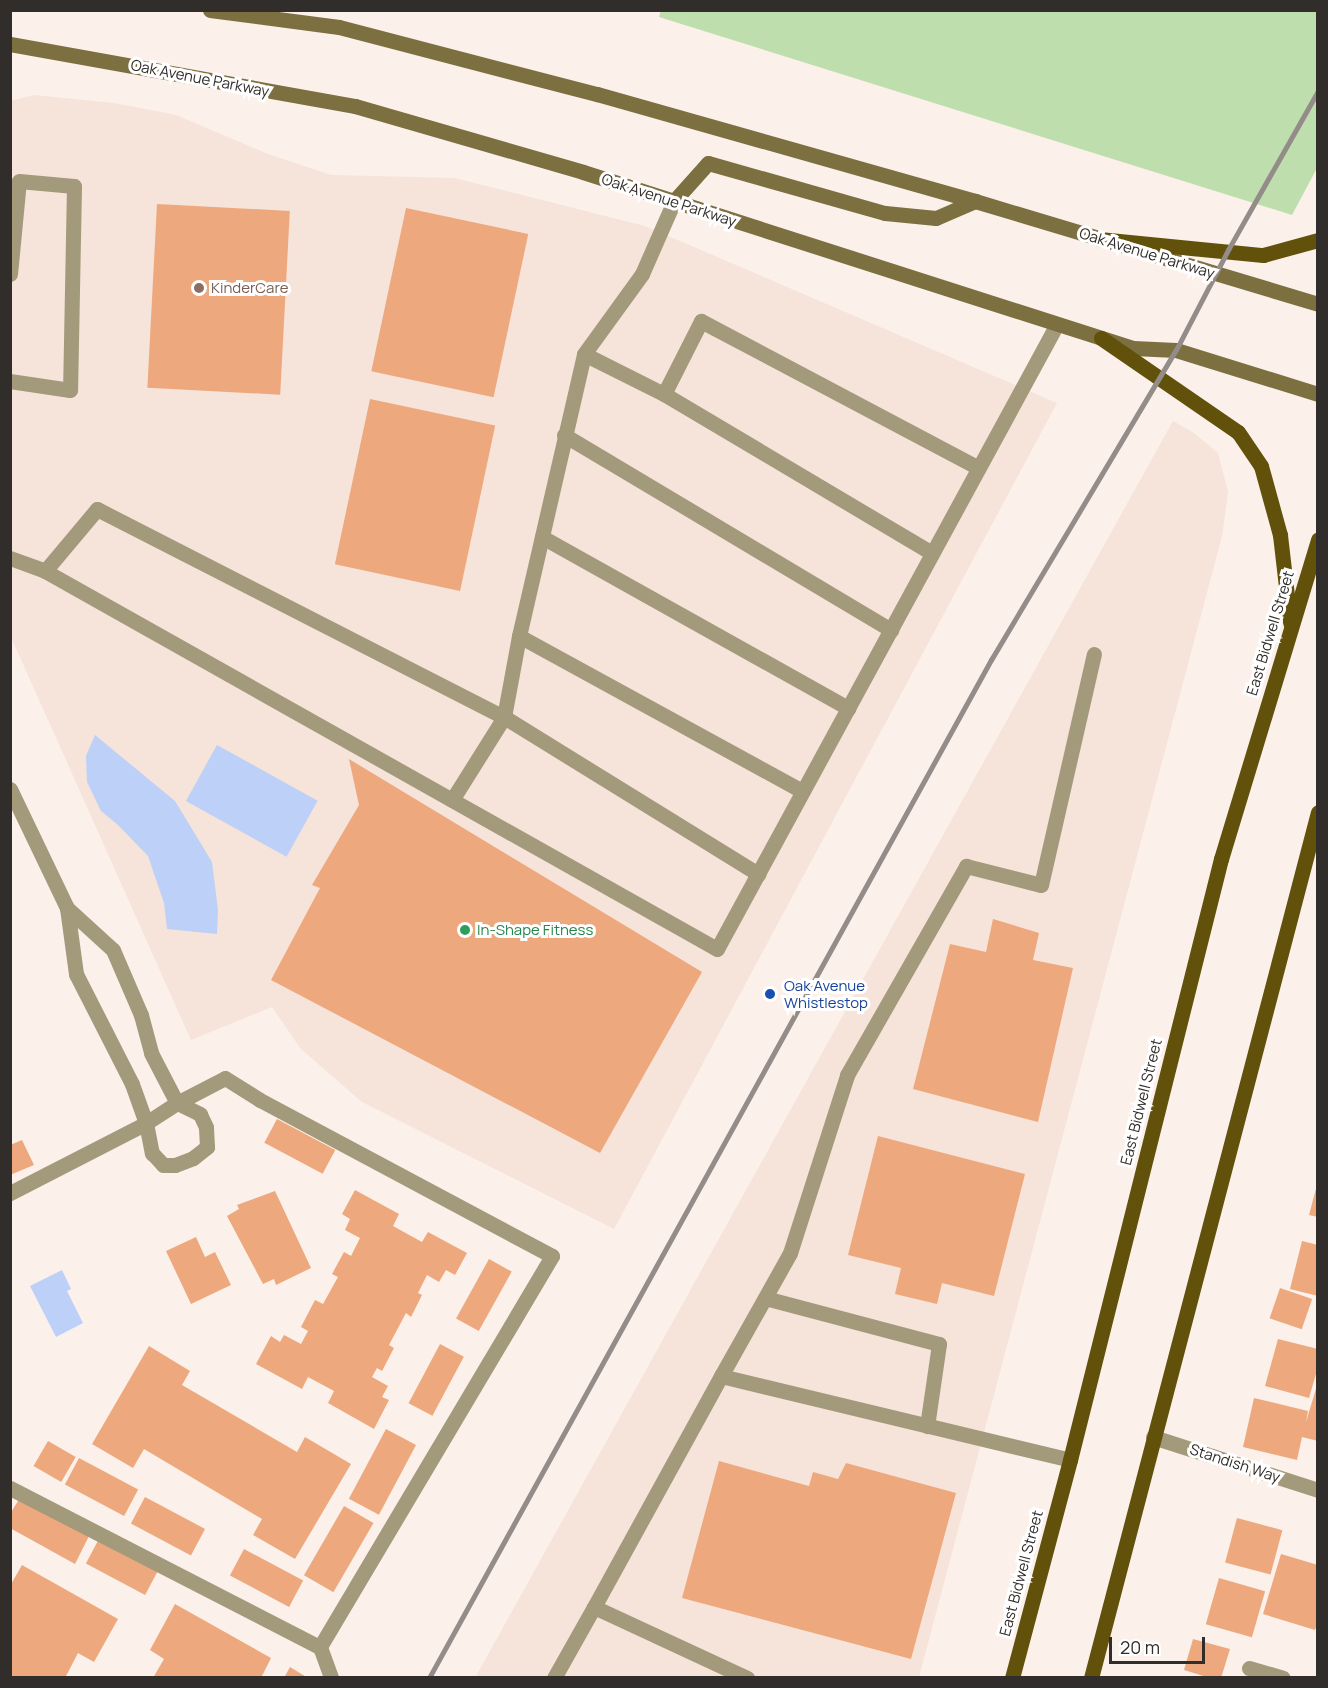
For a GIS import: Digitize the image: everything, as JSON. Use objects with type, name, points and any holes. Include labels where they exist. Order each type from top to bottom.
[{"type":"main road","name":"Oak Avenue Parkway","points":[[210,10],[339,27],[597,94],[975,201],[1317,304]]},
{"type":"main road","name":"Oak Avenue Parkway","points":[[10,44],[356,106],[674,201],[1133,348],[1176,351],[1317,394]]},
{"type":"main road","points":[[674,201],[708,164],[885,213],[936,218],[975,201]]},
{"type":"main road","points":[[1099,239],[1263,255],[1317,240]]},
{"type":"main road","points":[[1101,338],[1238,432],[1261,466],[1280,535],[1291,628]]},
{"type":"main road","name":"East Bidwell Street","points":[[1012,1677],[1070,1460],[1221,859],[1317,539]]},
{"type":"main road","points":[[1091,1677],[1317,812]]},
{"type":"street","points":[[10,274],[19,181],[74,186],[70,390],[10,381]]},
{"type":"street","points":[[452,800],[504,717],[519,636],[564,435],[585,354],[642,274],[674,201]]},
{"type":"street","points":[[664,394],[701,321],[979,468]]},
{"type":"street","points":[[10,558],[45,571],[717,949],[1057,324]]},
{"type":"street","points":[[585,354],[664,394],[932,553]]},
{"type":"street","points":[[564,435],[891,630]]},
{"type":"street","points":[[45,571],[97,509],[504,717],[758,874]]},
{"type":"street","points":[[542,537],[848,708]]},
{"type":"street","points":[[519,636],[802,791]]},
{"type":"street","points":[[554,1677],[790,1253],[847,1075],[966,866],[1041,885],[1094,654]]},
{"type":"street","points":[[10,789],[67,908],[76,974],[132,1084],[146,1122],[152,1153],[163,1165],[175,1165],[193,1158],[207,1147],[206,1127],[200,1114],[177,1103],[151,1053],[141,1015],[113,950],[67,908]]},
{"type":"street","points":[[10,1193],[225,1078],[260,1100],[552,1256],[320,1647]]},
{"type":"street","points":[[765,1298],[939,1344],[927,1426]]},
{"type":"street","points":[[721,1377],[1070,1460]]},
{"type":"street","name":"Standish Way","points":[[1153,1437],[1317,1490]]},
{"type":"street","points":[[10,1488],[320,1647],[331,1677]]},
{"type":"street","points":[[594,1607],[747,1677]]},
{"type":"street","points":[[1249,1668],[1283,1677]]},
{"type":"shaded area","points":[[34,95],[114,103],[176,115],[268,154],[331,175],[454,178],[645,226],[1057,403],[614,1229],[362,1102],[301,1049],[272,1007],[191,1040],[11,637],[10,101]]},
{"type":"shaded area","points":[[1173,421],[1194,433],[1218,453],[1228,492],[1222,536],[919,1677],[475,1678]]},
{"type":"green space","points":[[661,10],[1317,11],[1317,168],[1292,215],[659,17]]},
{"type":"water","points":[[95,735],[175,801],[212,862],[218,910],[217,934],[167,929],[164,903],[148,856],[101,811],[87,782],[86,756]]},
{"type":"water","points":[[217,745],[318,801],[287,857],[186,801]]},
{"type":"water","points":[[62,1270],[71,1289],[67,1291],[83,1323],[56,1337],[30,1286]]},
{"type":"building","points":[[157,204],[290,211],[280,395],[147,388]]},
{"type":"building","points":[[406,208],[528,234],[494,397],[371,371]]},
{"type":"building","points":[[370,399],[495,426],[460,591],[335,564]]},
{"type":"building","name":"In-Shape Fitness","points":[[349,759],[702,972],[600,1153],[271,980],[320,888],[312,885],[359,805]]},
{"type":"building","points":[[993,919],[1039,933],[1033,960],[1073,968],[1038,1122],[913,1089],[950,944],[986,952]]},
{"type":"building","points":[[277,1119],[335,1150],[323,1174],[264,1143]]},
{"type":"building","points":[[878,1136],[1025,1174],[994,1296],[942,1283],[937,1304],[895,1294],[901,1268],[848,1255]]},
{"type":"building","points":[[22,1140],[34,1165],[10,1175],[10,1145]]},
{"type":"building","points":[[1318,1185],[1318,1217],[1309,1215]]},
{"type":"building","points":[[355,1190],[399,1214],[393,1226],[422,1242],[428,1232],[467,1253],[455,1275],[446,1270],[439,1282],[427,1275],[418,1293],[422,1295],[411,1317],[406,1313],[389,1345],[394,1348],[382,1371],[377,1368],[372,1377],[388,1386],[382,1397],[389,1400],[374,1429],[328,1403],[334,1391],[308,1377],[302,1389],[256,1364],[271,1336],[280,1342],[284,1335],[301,1344],[308,1331],[301,1327],[315,1300],[323,1304],[338,1277],[332,1274],[344,1252],[351,1256],[360,1238],[345,1230],[350,1219],[342,1214]]},
{"type":"building","points":[[275,1191],[311,1268],[276,1285],[274,1279],[263,1284],[227,1216],[239,1209],[237,1205]]},
{"type":"building","points":[[196,1237],[205,1257],[215,1252],[231,1285],[191,1304],[166,1251]]},
{"type":"building","points":[[1302,1241],[1318,1245],[1318,1296],[1290,1289]]},
{"type":"building","points":[[489,1259],[512,1272],[479,1331],[456,1318]]},
{"type":"building","points":[[1280,1288],[1312,1299],[1302,1329],[1270,1318]]},
{"type":"building","points":[[1278,1339],[1318,1349],[1318,1367],[1309,1398],[1265,1386]]},
{"type":"building","points":[[440,1344],[464,1357],[432,1416],[409,1403]]},
{"type":"building","points":[[149,1346],[190,1371],[182,1385],[297,1452],[305,1437],[351,1464],[295,1559],[253,1535],[262,1519],[144,1449],[133,1468],[92,1444]]},
{"type":"building","points":[[1318,1382],[1318,1441],[1302,1437],[1297,1460],[1243,1447],[1254,1398],[1308,1411],[1306,1422]]},
{"type":"building","points":[[386,1429],[416,1445],[379,1515],[349,1499]]},
{"type":"building","points":[[48,1441],[76,1457],[61,1482],[34,1466]]},
{"type":"building","points":[[79,1458],[138,1489],[124,1516],[65,1484]]},
{"type":"building","points":[[719,1461],[809,1486],[813,1472],[838,1479],[846,1463],[956,1493],[911,1659],[682,1598]]},
{"type":"building","points":[[21,1496],[90,1534],[75,1564],[10,1528],[10,1514]]},
{"type":"building","points":[[145,1497],[205,1529],[191,1555],[131,1523]]},
{"type":"building","points":[[344,1506],[373,1523],[333,1592],[304,1575]]},
{"type":"building","points":[[1237,1518],[1282,1530],[1270,1575],[1225,1562]]},
{"type":"building","points":[[100,1537],[159,1568],[145,1595],[86,1563]]},
{"type":"building","points":[[244,1549],[303,1580],[289,1607],[230,1575]]},
{"type":"building","points":[[1281,1554],[1318,1565],[1318,1621],[1315,1630],[1263,1614]]},
{"type":"building","points":[[22,1565],[118,1619],[94,1662],[78,1653],[65,1678],[10,1678],[10,1586]]},
{"type":"building","points":[[1219,1578],[1265,1591],[1252,1637],[1206,1624]]},
{"type":"building","points":[[175,1604],[271,1658],[261,1678],[153,1678],[164,1659],[150,1650]]},
{"type":"building","points":[[1193,1639],[1230,1649],[1221,1678],[1210,1678],[1184,1670]]},
{"type":"building","points":[[290,1667],[308,1678],[284,1678]]},
{"type":"railway","points":[[429,1678],[991,660],[1176,350],[1228,250],[1318,91]]},
{"type":"place","name":"KinderCare","points":[[199,288]]},
{"type":"place","name":"In-Shape Fitness","points":[[465,930]]},
{"type":"place","name":"Oak Avenue Whistlestop","points":[[770,994]]}]
